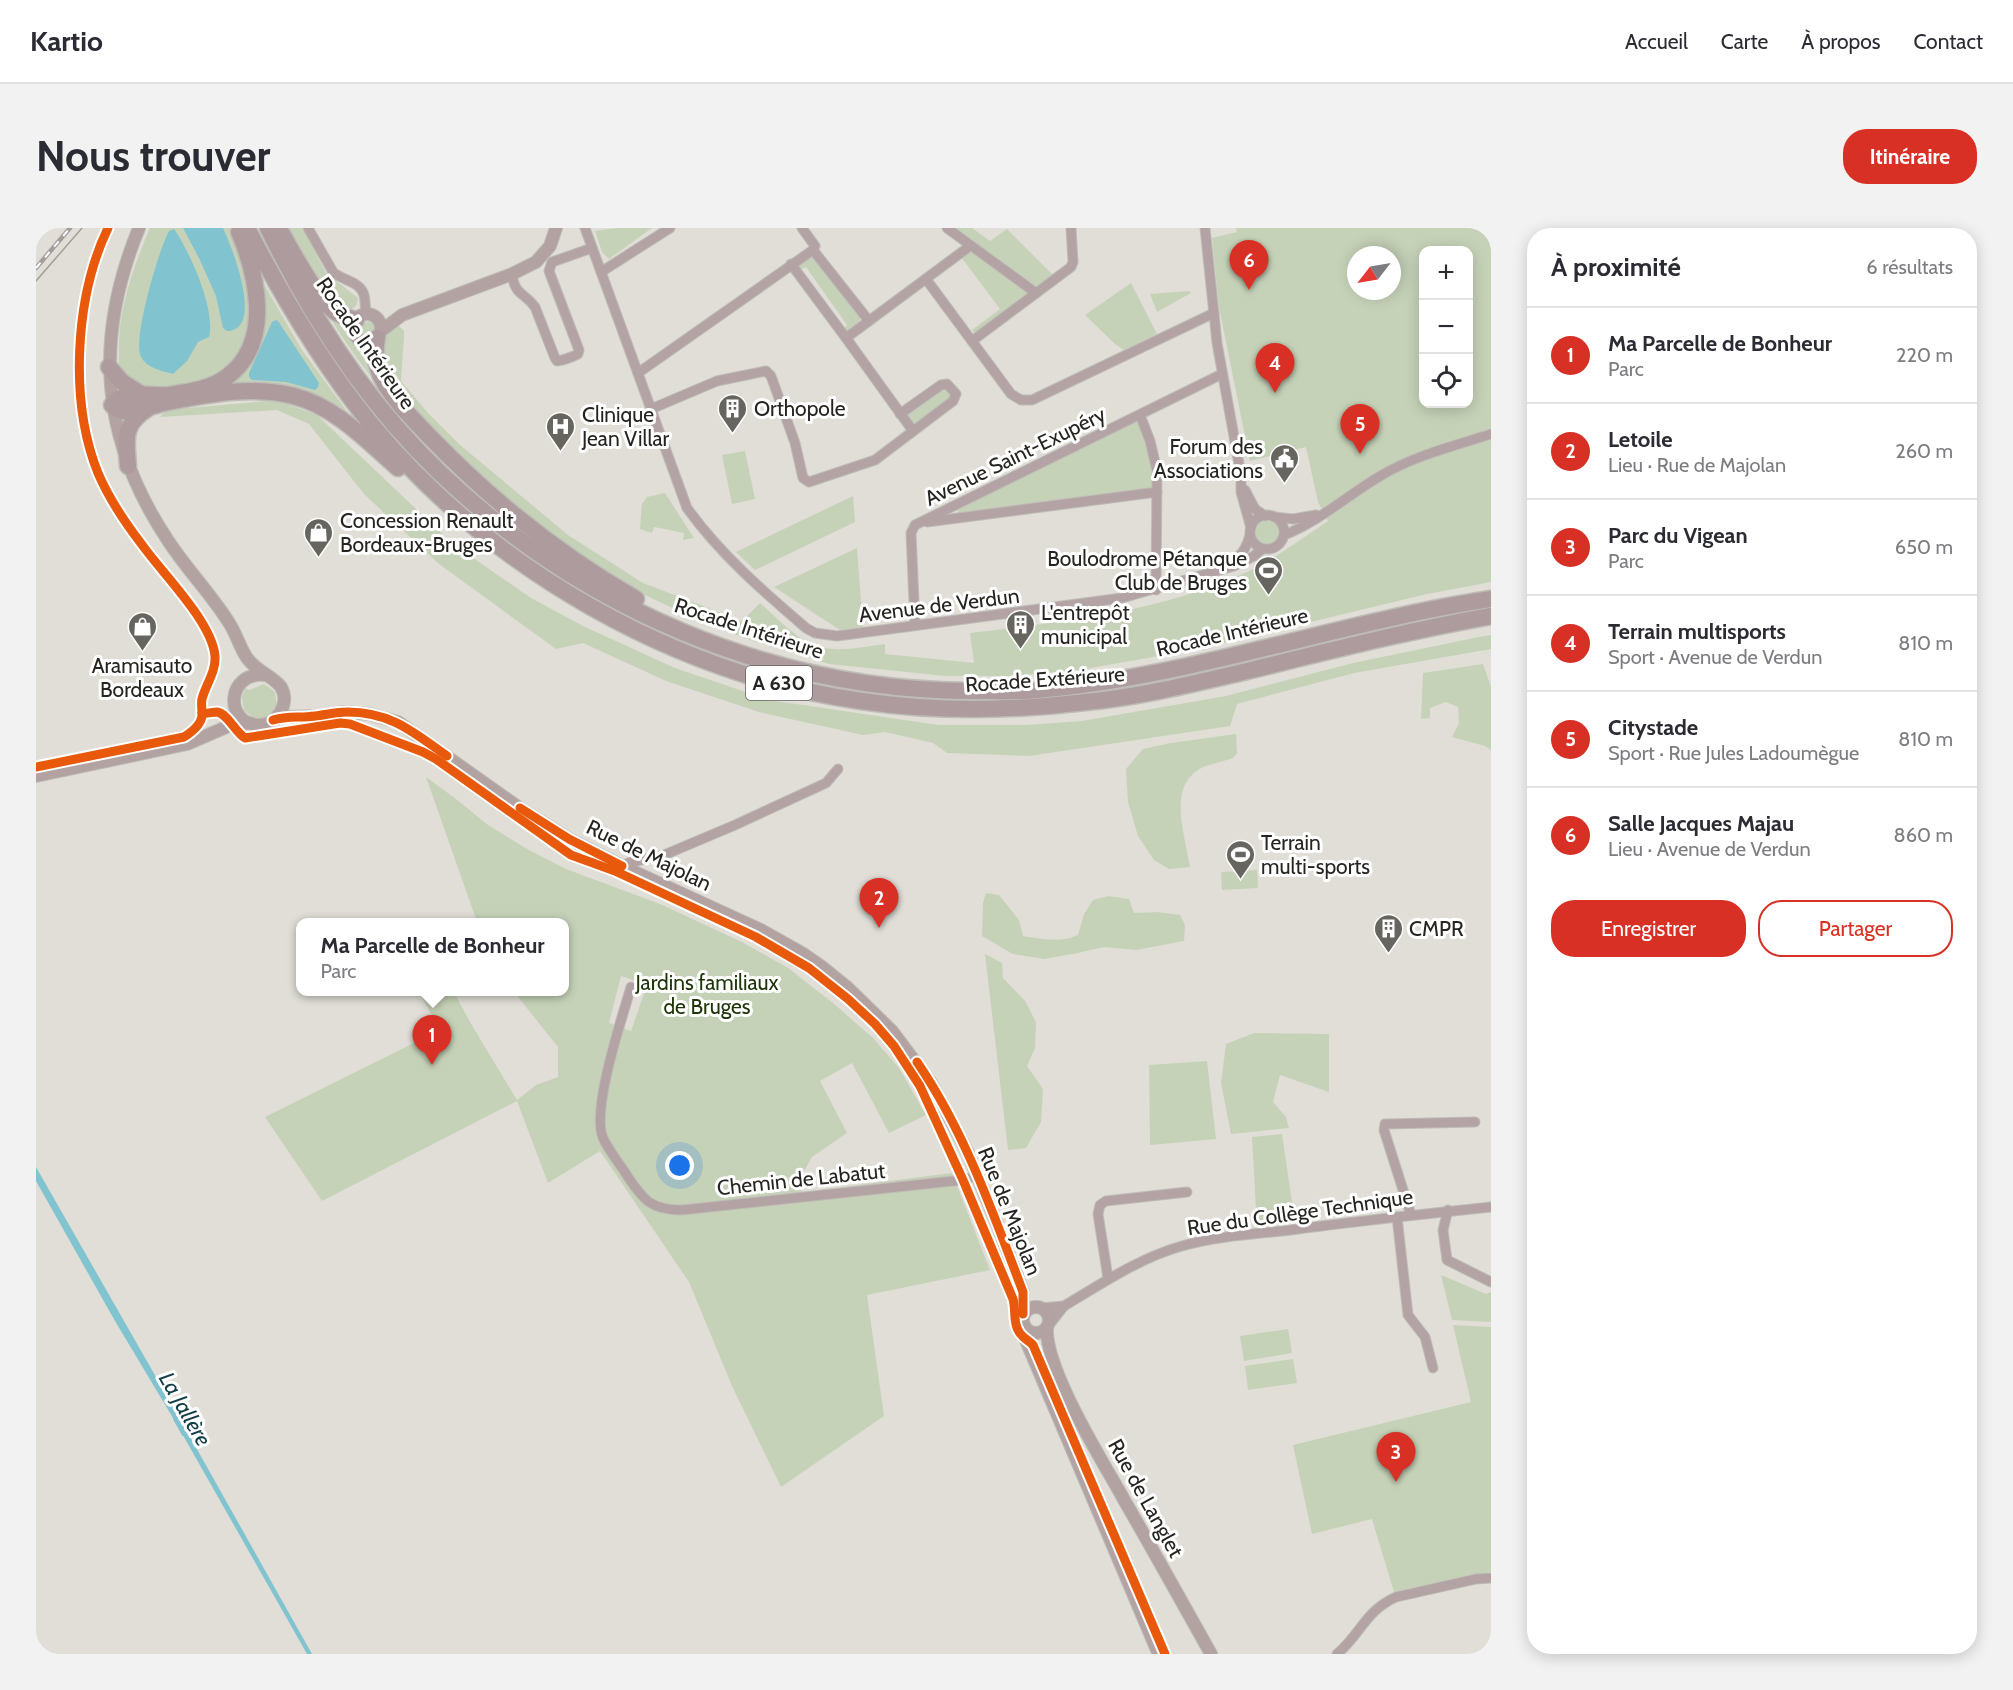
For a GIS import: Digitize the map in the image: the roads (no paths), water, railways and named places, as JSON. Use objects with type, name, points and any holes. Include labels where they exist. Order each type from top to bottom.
[{"type":"highway","points":[[128,466],[127,428],[146,400],[214,385],[227,377],[248,354],[256,324],[257,304],[254,274],[237,228]]},
{"type":"highway","name":"Rocade Extérieure","points":[[248,228],[303,330],[356,405],[393,449],[423,479],[491,540],[590,607],[690,655],[738,671],[827,695],[861,701],[928,708],[1004,709],[1090,702],[1130,696],[1419,630],[1491,616]]},
{"type":"highway","name":"Rocade Intérieure","points":[[268,228],[313,313],[355,375],[394,424],[463,494],[524,543],[578,580],[661,624],[739,653],[803,672],[883,687],[954,692],[1032,691],[1137,676],[1254,651],[1422,610],[1491,599]]},
{"type":"highway","points":[[279,228],[327,304],[343,316],[366,317]]},
{"type":"highway","points":[[379,335],[375,347],[376,361],[384,383],[441,448],[490,494],[599,578],[661,614],[739,653]]},
{"type":"highway","points":[[109,367],[122,382],[146,400]]},
{"type":"highway","points":[[112,405],[123,396],[146,400],[251,390],[274,392],[313,402],[339,417],[419,488],[491,540]]},
{"type":"street","points":[[140,228],[128,259],[116,305],[109,367],[112,405],[128,466],[169,543],[232,627],[246,657],[264,675],[276,681],[293,707],[308,717]]},
{"type":"street","points":[[308,228],[333,272],[362,290],[365,296],[366,317]]},
{"type":"street","points":[[402,315],[369,342],[356,337],[353,328],[366,317],[402,315],[512,274],[536,262],[550,246],[556,228]]},
{"type":"street","points":[[585,228],[651,409],[717,381],[766,371],[771,376],[795,443],[803,478],[805,481],[813,482],[875,460],[953,401],[956,394],[947,384],[940,385],[900,414]]},
{"type":"street","points":[[602,272],[670,228]]},
{"type":"street","points":[[802,228],[815,246],[813,249],[869,321]]},
{"type":"street","points":[[947,228],[1036,293]]},
{"type":"street","points":[[972,341],[1071,267],[1073,262],[1071,228]]},
{"type":"street","points":[[1205,228],[1222,374],[1241,480],[1241,492],[1254,543],[1262,549],[1278,545],[1284,535],[1302,528],[1401,464],[1491,434]]},
{"type":"street","points":[[846,338],[970,246]]},
{"type":"street","points":[[512,274],[513,284],[522,296],[532,302],[555,358],[561,361],[578,354],[579,351],[549,270],[550,266],[552,262],[592,248]]},
{"type":"street","points":[[638,373],[813,249]]},
{"type":"street","points":[[791,264],[914,431]]},
{"type":"street","points":[[926,279],[1011,394],[1021,400],[1032,400],[1214,313]]},
{"type":"street","points":[[366,317],[380,323],[379,335]]},
{"type":"street","name":"Avenue Saint-Exupéry","points":[[915,625],[910,533],[915,525],[1222,374]]},
{"type":"street","name":"Avenue de Verdun","points":[[651,409],[683,500],[693,516],[744,573],[806,628],[815,633],[837,636],[1097,603],[1156,590],[1244,562],[1262,549]]},
{"type":"street","points":[[1140,415],[1150,441],[1157,471],[1156,590]]},
{"type":"street","points":[[1241,480],[1255,509],[1282,525],[1284,535]]},
{"type":"street","points":[[919,523],[1157,492]]},
{"type":"street","points":[[1250,531],[1256,519],[1270,516],[1307,518],[1324,512]]},
{"type":"street","name":"Avenue de Verdun","points":[[1221,569],[1240,556],[1247,548],[1250,531]]},
{"type":"street","points":[[210,734],[230,714],[244,672],[246,657]]},
{"type":"street","points":[[264,675],[250,676],[237,690],[237,712],[243,719],[258,725],[273,720],[283,708],[283,692]]},
{"type":"street","name":"Rue de Majolan","points":[[273,720],[283,717],[308,717],[345,712],[369,714],[398,722],[518,807],[570,839],[783,942],[822,967],[848,988],[892,1031],[931,1083],[952,1120],[977,1176],[1023,1292],[1023,1317]]},
{"type":"street","points":[[36,776],[187,744],[231,725],[250,723]]},
{"type":"street","points":[[626,868],[628,863],[650,859],[680,849],[773,808],[826,783],[838,769]]},
{"type":"street","name":"Chemin de Labatut","points":[[632,987],[606,1076],[599,1118],[603,1137],[634,1187],[650,1204],[667,1210],[682,1210],[963,1180],[977,1176]]},
{"type":"street","points":[[1411,1215],[1385,1124],[1475,1122]]},
{"type":"street","points":[[1108,1278],[1098,1214],[1100,1205],[1106,1201],[1187,1192]]},
{"type":"street","name":"Rue du Collège Technique","points":[[1048,1326],[1064,1306],[1108,1278],[1180,1246],[1448,1210],[1491,1207]]},
{"type":"street","points":[[1448,1210],[1443,1230],[1447,1260],[1491,1282]]},
{"type":"street","points":[[1397,1217],[1408,1314],[1425,1337],[1433,1368]]},
{"type":"street","name":"Rue de Majolan","points":[[1023,1292],[1040,1307]]},
{"type":"street","name":"Rue du Collège Technique","points":[[1040,1307],[1064,1306]]},
{"type":"street","points":[[1040,1307],[1047,1313],[1048,1326],[1041,1333],[1029,1332],[1024,1326],[1023,1317],[1030,1308],[1040,1307]]},
{"type":"street","name":"Rue de Langlet","points":[[1048,1326],[1047,1339],[1052,1360]]},
{"type":"street","points":[[1029,1332],[1025,1342],[1157,1654]]},
{"type":"street","name":"Rue de Langlet","points":[[1029,1332],[1040,1342],[1052,1360],[1080,1420],[1210,1654]]},
{"type":"street","points":[[1337,1654],[1351,1642],[1368,1616],[1387,1601],[1476,1579],[1491,1578]]},
{"type":"water","points":[[183,228],[223,228],[243,286],[244,317],[238,327],[227,331],[223,328],[216,296]]},
{"type":"water","points":[[174,229],[200,282],[209,312],[210,326],[209,337],[198,342],[187,361],[173,374],[147,364],[141,357],[139,347],[143,314],[153,274],[169,231]]},
{"type":"water","points":[[276,320],[319,383],[315,390],[286,382],[252,380],[249,377],[272,322]]},
{"type":"water","points":[[36,1167],[312,1654],[307,1654],[176,1423],[115,1321],[36,1181]]},
{"type":"waterway","name":"La Jallère","points":[[174,1419],[183,1435]]},
{"type":"tram line","points":[[36,281],[82,228]]},
{"type":"railway","points":[[36,268],[70,228]]},
{"type":"place","name":"Salle Jacques Majau","points":[[1249,290]]},
{"type":"place","name":"Terrain multisports","points":[[1275,393]]},
{"type":"place","name":"Orthopole","points":[[733,434]]},
{"type":"place","name":"Clinique Jean Villar","points":[[561,452]]},
{"type":"place","name":"Citystade","points":[[1360,454]]},
{"type":"place","name":"Forum des Associations","points":[[1284,484]]},
{"type":"place","name":"Concession Renault Bordeaux-Bruges","points":[[319,558]]},
{"type":"place","name":"Boulodrome Pétanque Club de Bruges","points":[[1268,596]]},
{"type":"place","name":"L'entrepôt municipal","points":[[1020,650]]},
{"type":"place","name":"Aramisauto Bordeaux","points":[[142,652]]},
{"type":"place","name":"Terrain multi-sports","points":[[1240,880]]},
{"type":"place","name":"Letoile","points":[[879,928]]},
{"type":"place","name":"CMPR","points":[[1388,954]]},
{"type":"place","name":"Ma Parcelle de Bonheur","points":[[432,1065]]},
{"type":"place","name":"Parc du Vigean","points":[[1396,1482]]},
{"type":"park label","name":"Jardins familiaux de Bruges","points":[[707,994]]}]
